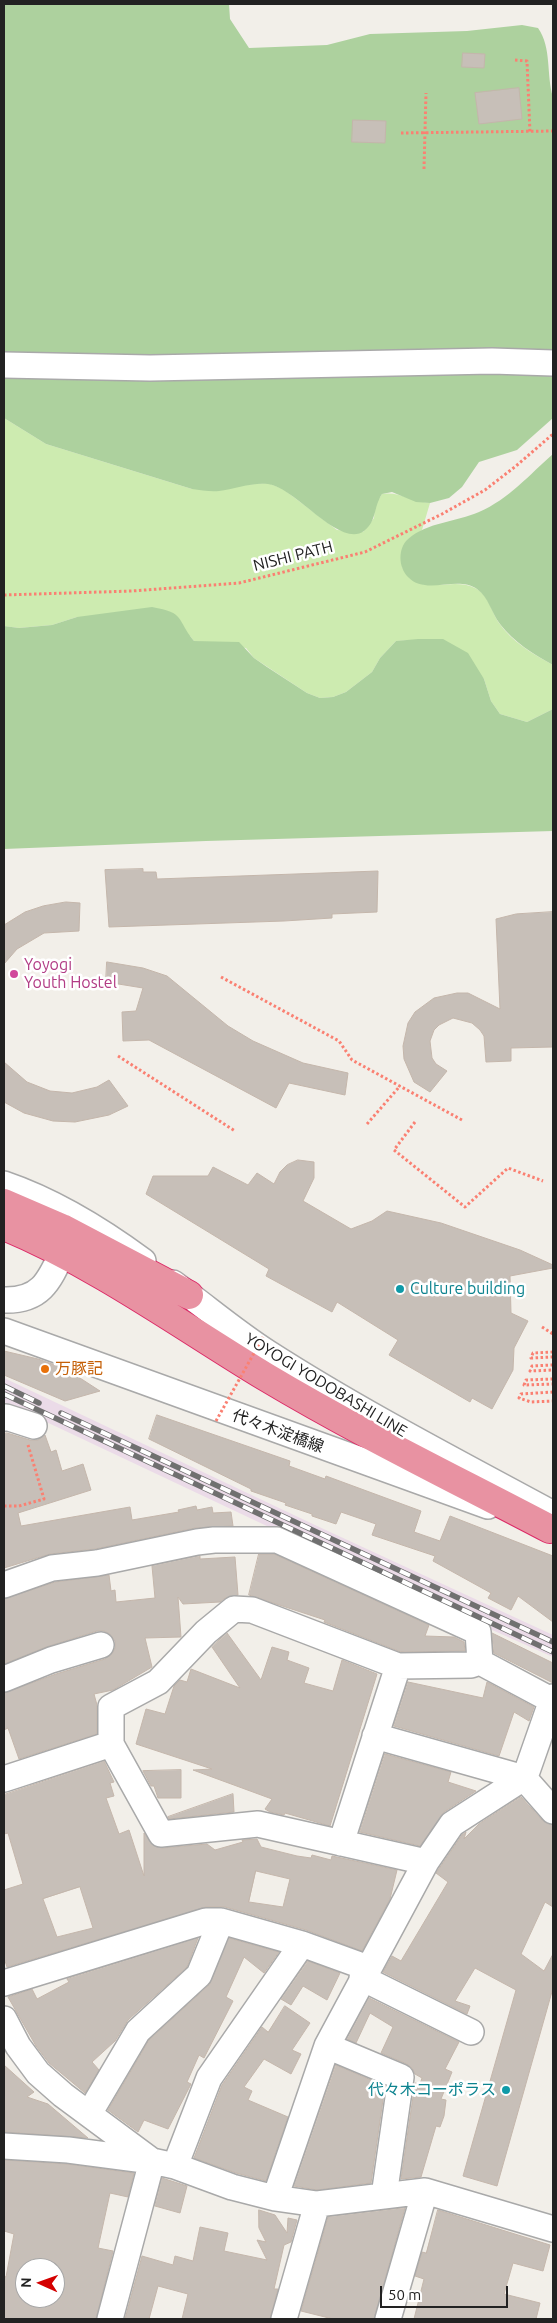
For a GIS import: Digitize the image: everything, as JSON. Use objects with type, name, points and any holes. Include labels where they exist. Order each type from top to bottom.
[{"type":"highway","points":[[4,1203],[62,1228],[189,1295]]},
{"type":"highway","points":[[4,1226],[62,1253],[159,1309],[266,1377],[353,1428],[552,1525]]},
{"type":"street","points":[[4,365],[150,368],[492,361],[553,363]]},
{"type":"street","name":"YOYOGI YODOBASHI LINE","points":[[4,1184],[20,1189],[103,1231],[266,1352],[426,1446],[552,1525]]},
{"type":"street","points":[[4,1300],[21,1300],[36,1294],[49,1281],[62,1253]]},
{"type":"street","name":"代々木淀橋線","points":[[4,1331],[552,1525]]},
{"type":"street","points":[[4,1585],[52,1568],[97,1563],[197,1542],[277,1540],[478,1632],[480,1662]]},
{"type":"street","points":[[275,2198],[327,2046],[426,1862],[452,1824],[524,1778],[553,1699],[480,1662],[471,1665],[398,1666],[252,1610],[234,1609],[206,1632],[158,1682],[111,1707],[111,1744],[161,1834],[258,1824],[426,1862]]},
{"type":"street","points":[[4,1679],[51,1660],[101,1645]]},
{"type":"street","points":[[341,1843],[398,1666]]},
{"type":"street","points":[[375,1736],[524,1778],[553,1811]]},
{"type":"street","points":[[4,1779],[111,1744]]},
{"type":"street","points":[[4,1983],[206,1921],[221,1921],[302,1944],[365,1973],[471,2032]]},
{"type":"street","points":[[89,2114],[138,2031],[199,1975],[221,1921]]},
{"type":"street","points":[[110,2319],[164,2163],[209,2078],[302,1944]]},
{"type":"street","points":[[4,2019],[18,2046],[38,2073],[89,2114],[164,2163]]},
{"type":"street","points":[[327,2046],[401,2077],[384,2196]]},
{"type":"street","points":[[4,2146],[68,2150],[164,2163],[232,2187],[275,2198],[317,2204],[425,2191],[553,2228]]},
{"type":"street","points":[[388,2319],[425,2191]]},
{"type":"street","points":[[284,2319],[317,2204]]},
{"type":"path","points":[[515,60],[527,61],[530,133]]},
{"type":"path","points":[[424,169],[426,93]]},
{"type":"path","points":[[401,134],[530,133],[553,131]]},
{"type":"path","name":"NISHI PATH","points":[[4,594],[132,591],[238,583],[364,552],[486,490],[553,434]]},
{"type":"path","points":[[221,977],[339,1041],[352,1060],[462,1120]]},
{"type":"path","points":[[118,1056],[235,1131]]},
{"type":"path","points":[[367,1124],[400,1086]]},
{"type":"path","points":[[415,1122],[394,1150],[465,1207],[508,1168],[543,1181]]},
{"type":"path","points":[[542,1327],[553,1334]]},
{"type":"path","points":[[216,1421],[263,1336]]},
{"type":"path","points":[[553,1352],[533,1353],[531,1358],[553,1357]]},
{"type":"path","points":[[553,1365],[532,1366],[530,1371],[553,1370]]},
{"type":"path","points":[[553,1378],[526,1380],[524,1385],[553,1384]]},
{"type":"path","points":[[553,1392],[521,1394],[520,1398],[531,1402],[553,1401]]},
{"type":"path","points":[[4,1506],[19,1506],[44,1499],[19,1422]]},
{"type":"shaded area","points":[[4,1378],[553,1635],[553,1657],[411,1594],[4,1402]]},
{"type":"green space","points":[[4,4],[229,4],[230,19],[249,48],[327,45],[370,34],[467,31],[522,25],[538,28],[547,53],[553,97],[553,418],[517,450],[479,462],[462,487],[449,498],[430,503],[416,502],[392,492],[382,494],[371,523],[364,531],[354,534],[343,532],[330,525],[291,495],[268,484],[216,491],[192,489],[46,444],[4,418]]},
{"type":"green space","points":[[4,418],[46,444],[192,489],[268,483],[283,489],[337,530],[363,532],[374,518],[375,505],[382,494],[400,495],[430,503],[422,530],[407,540],[402,567],[410,577],[427,585],[465,585],[480,591],[487,599],[504,630],[531,652],[553,665],[553,709],[527,722],[500,714],[491,701],[484,679],[438,639],[396,641],[380,658],[372,672],[346,692],[333,697],[320,698],[307,693],[254,658],[246,648],[194,641],[190,636],[77,617],[52,625],[19,628],[4,626]]},
{"type":"green space","points":[[553,454],[553,665],[531,652],[511,636],[500,624],[487,601],[477,589],[469,585],[424,585],[415,582],[405,573],[400,558],[402,547],[416,533],[490,507],[518,486]]},
{"type":"green space","points":[[152,607],[163,609],[179,618],[194,641],[239,642],[254,658],[267,667],[307,693],[320,698],[333,697],[346,692],[372,672],[380,658],[396,641],[443,639],[468,653],[484,679],[491,701],[500,714],[527,722],[553,709],[553,831],[4,849],[4,626],[19,628],[52,625],[77,617]]},
{"type":"building","points":[[463,53],[485,54],[484,68],[462,67]]},
{"type":"building","points":[[519,88],[522,119],[479,124],[475,93]]},
{"type":"building","points":[[353,120],[386,121],[385,143],[352,142]]},
{"type":"building","points":[[143,869],[143,872],[156,872],[157,879],[378,871],[377,912],[332,914],[332,918],[284,921],[109,927],[105,870]]},
{"type":"building","points":[[66,902],[80,903],[79,931],[44,933],[17,949],[4,964],[4,925],[25,912],[43,906]]},
{"type":"building","points":[[553,912],[553,1047],[511,1048],[511,1061],[486,1062],[484,1036],[480,1030],[472,1023],[453,1018],[439,1025],[434,1030],[430,1041],[432,1058],[436,1064],[447,1071],[430,1092],[414,1082],[404,1059],[403,1046],[408,1023],[415,1012],[434,998],[457,993],[468,993],[500,1009],[496,919],[516,914]]},
{"type":"building","points":[[107,962],[143,968],[167,976],[228,1026],[253,1041],[303,1063],[348,1073],[345,1095],[289,1083],[276,1108],[149,1040],[123,1041],[122,1012],[136,1011],[143,988],[106,982]]},
{"type":"building","points":[[4,1062],[27,1082],[50,1091],[72,1093],[97,1087],[109,1080],[128,1106],[109,1115],[75,1122],[53,1121],[24,1113],[4,1102]]},
{"type":"building","name":"Culture building","points":[[298,1160],[314,1162],[314,1178],[303,1201],[351,1229],[372,1221],[387,1211],[441,1223],[520,1250],[553,1265],[553,1268],[510,1276],[511,1313],[528,1321],[514,1348],[513,1370],[492,1409],[472,1398],[470,1402],[389,1355],[398,1340],[337,1302],[332,1312],[266,1276],[269,1269],[146,1194],[153,1176],[208,1176],[213,1167],[248,1185],[257,1173],[274,1184],[280,1172],[287,1165]]},
{"type":"building","points":[[4,1351],[38,1359],[66,1369],[100,1391],[65,1401],[4,1375]]},
{"type":"building","points":[[157,1415],[290,1461],[289,1466],[325,1479],[326,1476],[421,1511],[414,1532],[440,1541],[450,1516],[553,1556],[553,1622],[518,1596],[511,1610],[488,1598],[491,1593],[433,1561],[435,1556],[372,1535],[376,1524],[341,1512],[336,1524],[312,1516],[312,1514],[285,1505],[286,1503],[251,1491],[251,1489],[149,1439]]},
{"type":"building","points":[[7,1433],[30,1440],[38,1440],[45,1435],[51,1452],[56,1450],[62,1471],[83,1464],[91,1490],[18,1513],[21,1526],[130,1507],[132,1520],[179,1512],[178,1510],[196,1506],[197,1510],[212,1507],[213,1513],[231,1512],[233,1526],[195,1528],[95,1549],[50,1554],[4,1568],[4,1434]]},
{"type":"building","points":[[259,1554],[274,1554],[429,1625],[425,1636],[454,1637],[464,1642],[465,1651],[401,1652],[324,1622],[325,1620],[249,1595]]},
{"type":"building","points":[[200,1556],[200,1559],[235,1557],[238,1595],[225,1598],[220,1602],[183,1604],[178,1597],[181,1637],[145,1638],[152,1667],[113,1690],[94,1694],[97,1705],[97,1734],[19,1759],[8,1728],[4,1730],[4,1693],[105,1659],[112,1654],[115,1648],[115,1641],[110,1634],[104,1631],[97,1631],[46,1647],[4,1664],[4,1599],[55,1582],[109,1575],[111,1591],[115,1590],[116,1602],[155,1598],[152,1566]]},
{"type":"building","points":[[227,1633],[261,1680],[272,1647],[289,1652],[287,1660],[309,1668],[304,1683],[333,1691],[342,1660],[377,1674],[330,1826],[285,1813],[284,1815],[270,1812],[265,1809],[272,1799],[193,1770],[212,1769],[136,1744],[146,1709],[165,1714],[174,1686],[180,1680],[187,1682],[191,1669],[240,1688],[212,1647]]},
{"type":"building","points":[[492,1633],[553,1663],[553,1683],[494,1653]]},
{"type":"building","points":[[408,1682],[483,1698],[487,1682],[534,1707],[529,1721],[514,1712],[499,1756],[394,1726]]},
{"type":"building","points":[[385,1754],[451,1772],[448,1782],[476,1791],[444,1812],[420,1846],[360,1832]]},
{"type":"building","points":[[104,1761],[114,1782],[110,1783],[114,1796],[106,1798],[119,1834],[129,1830],[144,1876],[144,1833],[154,1846],[162,1848],[207,1844],[215,1850],[243,1842],[242,1840],[257,1839],[261,1847],[297,1856],[311,1858],[312,1855],[331,1860],[332,1856],[397,1870],[390,1899],[362,1951],[306,1930],[225,1907],[206,1907],[7,1967],[4,1958],[4,1890],[23,1884],[8,1833],[4,1834],[4,1795]],"holes":[[[256,1871],[290,1879],[283,1907],[249,1902]],[[80,1887],[93,1928],[57,1937],[43,1899]]]},
{"type":"building","points":[[181,1770],[181,1798],[158,1798],[154,1786],[151,1786],[143,1771]]},
{"type":"building","points":[[233,1794],[234,1812],[169,1819],[168,1817]]},
{"type":"building","points":[[521,1797],[542,1820],[553,1825],[553,1907],[545,1902],[521,1954],[544,1971],[553,1954],[553,1988],[497,2186],[463,2176],[516,1990],[475,1968],[455,2001],[470,2006],[467,2014],[383,1972],[392,1956],[401,1961],[448,1882],[436,1873],[462,1835],[466,1832],[464,1839],[479,1824]]},
{"type":"building","points":[[198,1938],[187,1967],[128,2020],[115,2041],[92,2062],[99,2070],[85,2093],[49,2063],[36,2046],[8,1997],[32,1989],[37,1999],[69,1982],[67,1979]]},
{"type":"building","points":[[229,1938],[279,1952],[264,1973],[244,1957],[226,1997],[233,2001],[204,2058],[199,2055],[187,2082],[191,2084],[168,2129],[144,2120],[138,2132],[108,2110],[149,2040],[209,1985]]},
{"type":"building","points":[[308,1961],[340,1973],[327,2000],[303,1986],[291,2005],[281,1999]]},
{"type":"building","points":[[369,1998],[459,2042],[445,2069],[452,2072],[441,2099],[446,2100],[444,2116],[440,2127],[436,2126],[421,2177],[401,2179],[415,2083],[420,2084],[422,2078],[415,2074],[407,2064],[381,2053],[393,2027],[370,2013],[356,2043],[347,2039]]},
{"type":"building","points":[[285,2006],[310,2023],[292,2050],[301,2054],[291,2074],[264,2059],[244,2087],[252,2091],[248,2100],[288,2117],[266,2181],[236,2173],[194,2158],[222,2085],[262,2027],[268,2032]]},
{"type":"building","points":[[4,2065],[34,2092],[27,2097],[48,2104],[88,2138],[4,2132]]},
{"type":"building","points":[[336,2065],[385,2086],[371,2183],[317,2190],[294,2186]]},
{"type":"building","points":[[4,2160],[67,2164],[134,2173],[128,2197],[110,2193],[98,2248],[113,2251],[96,2319],[4,2319],[4,2276],[6,2277],[14,2234],[4,2231]]},
{"type":"building","points":[[162,2178],[187,2186],[180,2213],[155,2206]]},
{"type":"building","points":[[405,2208],[374,2319],[333,2319],[301,2311],[328,2217]]},
{"type":"building","points":[[259,2210],[275,2215],[287,2233],[288,2218],[297,2220],[291,2242],[284,2245],[274,2289],[278,2289],[270,2319],[182,2319],[188,2294],[158,2286],[149,2319],[125,2319],[142,2256],[173,2265],[175,2256],[193,2261],[200,2227],[228,2233],[224,2251],[267,2260],[257,2240],[266,2242],[259,2228]]},
{"type":"building","points":[[438,2210],[550,2245],[543,2271],[513,2263],[504,2294],[540,2303],[536,2319],[414,2319],[424,2279],[415,2276],[422,2252],[426,2253]]},
{"type":"railway","points":[[4,1386],[39,1403]]},
{"type":"railway","points":[[4,1394],[553,1652]]},
{"type":"railway","points":[[61,1413],[553,1642]]},
{"type":"place","name":"Yoyogi Youth Hostel","points":[[14,974]]},
{"type":"place","name":"Culture building","points":[[400,1289]]},
{"type":"place","name":"万豚記","points":[[45,1369]]},
{"type":"place","name":"代々木コーポラス","points":[[506,2090]]}]
